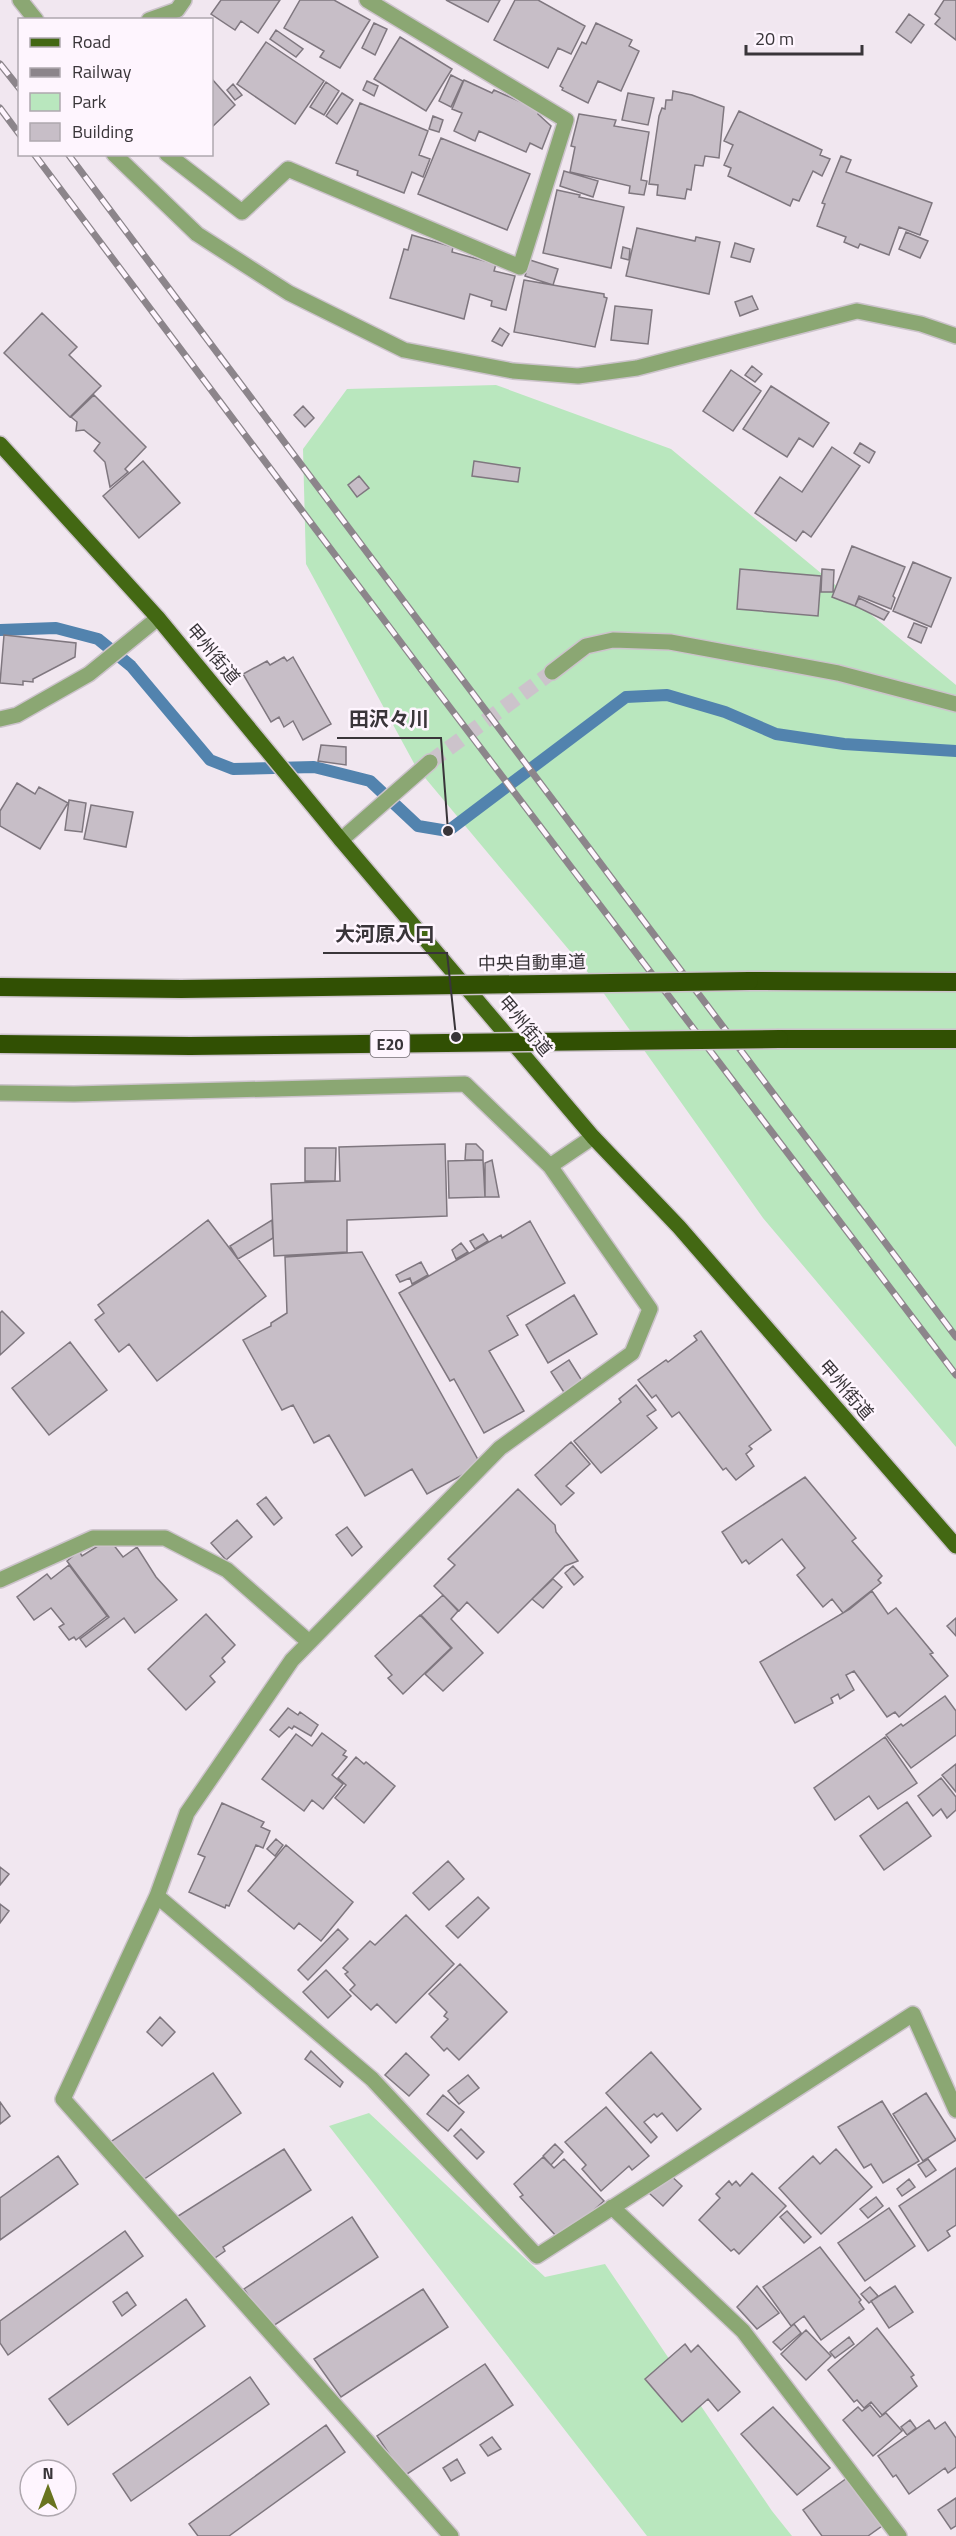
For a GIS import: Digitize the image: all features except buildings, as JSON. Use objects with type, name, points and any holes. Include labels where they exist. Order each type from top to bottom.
[{"type":"highway","name":"中央自動車道","points":[[0,987],[181,989],[749,981],[956,982]]},
{"type":"highway","name":"E20","points":[[0,1044],[190,1046],[956,1039]]},
{"type":"main road","name":"甲州街道","points":[[0,444],[158,618],[341,840],[592,1137],[679,1227],[956,1546]]},
{"type":"street","points":[[20,0],[34,18]]},
{"type":"street","points":[[155,18],[177,10],[184,0]]},
{"type":"street","points":[[170,156],[242,212],[288,169],[520,267],[566,120],[367,0]]},
{"type":"street","points":[[116,156],[197,234],[289,293],[404,350],[513,372],[578,376],[637,368],[857,311],[921,324],[956,336]]},
{"type":"street","points":[[0,719],[17,715],[89,674],[158,618]]},
{"type":"street","points":[[552,672],[586,646],[613,640],[670,642],[838,673],[956,704]]},
{"type":"street","points":[[341,840],[430,762]]},
{"type":"street","points":[[0,1093],[74,1094],[465,1084],[550,1166],[651,1310],[632,1353],[500,1448],[292,1660],[187,1813],[157,1896],[63,2099],[451,2536]]},
{"type":"street","points":[[550,1166],[592,1137]]},
{"type":"street","points":[[0,1580],[93,1538],[165,1538],[226,1570],[309,1642]]},
{"type":"street","points":[[157,1896],[372,2079],[537,2256],[913,2014],[956,2109]]},
{"type":"street","points":[[612,2207],[743,2331],[899,2536]]},
{"type":"green space","points":[[496,385],[671,449],[956,685],[956,1447],[763,1218],[595,981],[416,767],[306,564],[303,449],[347,389]]},
{"type":"green space","points":[[369,2113],[545,2277],[605,2264],[772,2511],[792,2536],[647,2536],[329,2126]]},
{"type":"waterway","points":[[0,630],[56,628],[98,639],[131,666],[210,760],[233,769],[314,767],[370,781],[418,826],[448,831],[626,697],[667,695],[725,712],[776,734],[844,744],[956,751]]},
{"type":"tunnel","points":[[430,762],[552,672]]},
{"type":"railway","points":[[0,64],[18,86]]},
{"type":"railway","points":[[0,108],[18,132]]},
{"type":"railway","points":[[36,156],[956,1375]]},
{"type":"railway","points":[[70,156],[956,1337]]},
{"type":"place","name":"田沢々川","points":[[448,831]]},
{"type":"place","name":"大河原入口","points":[[456,1037]]}]
